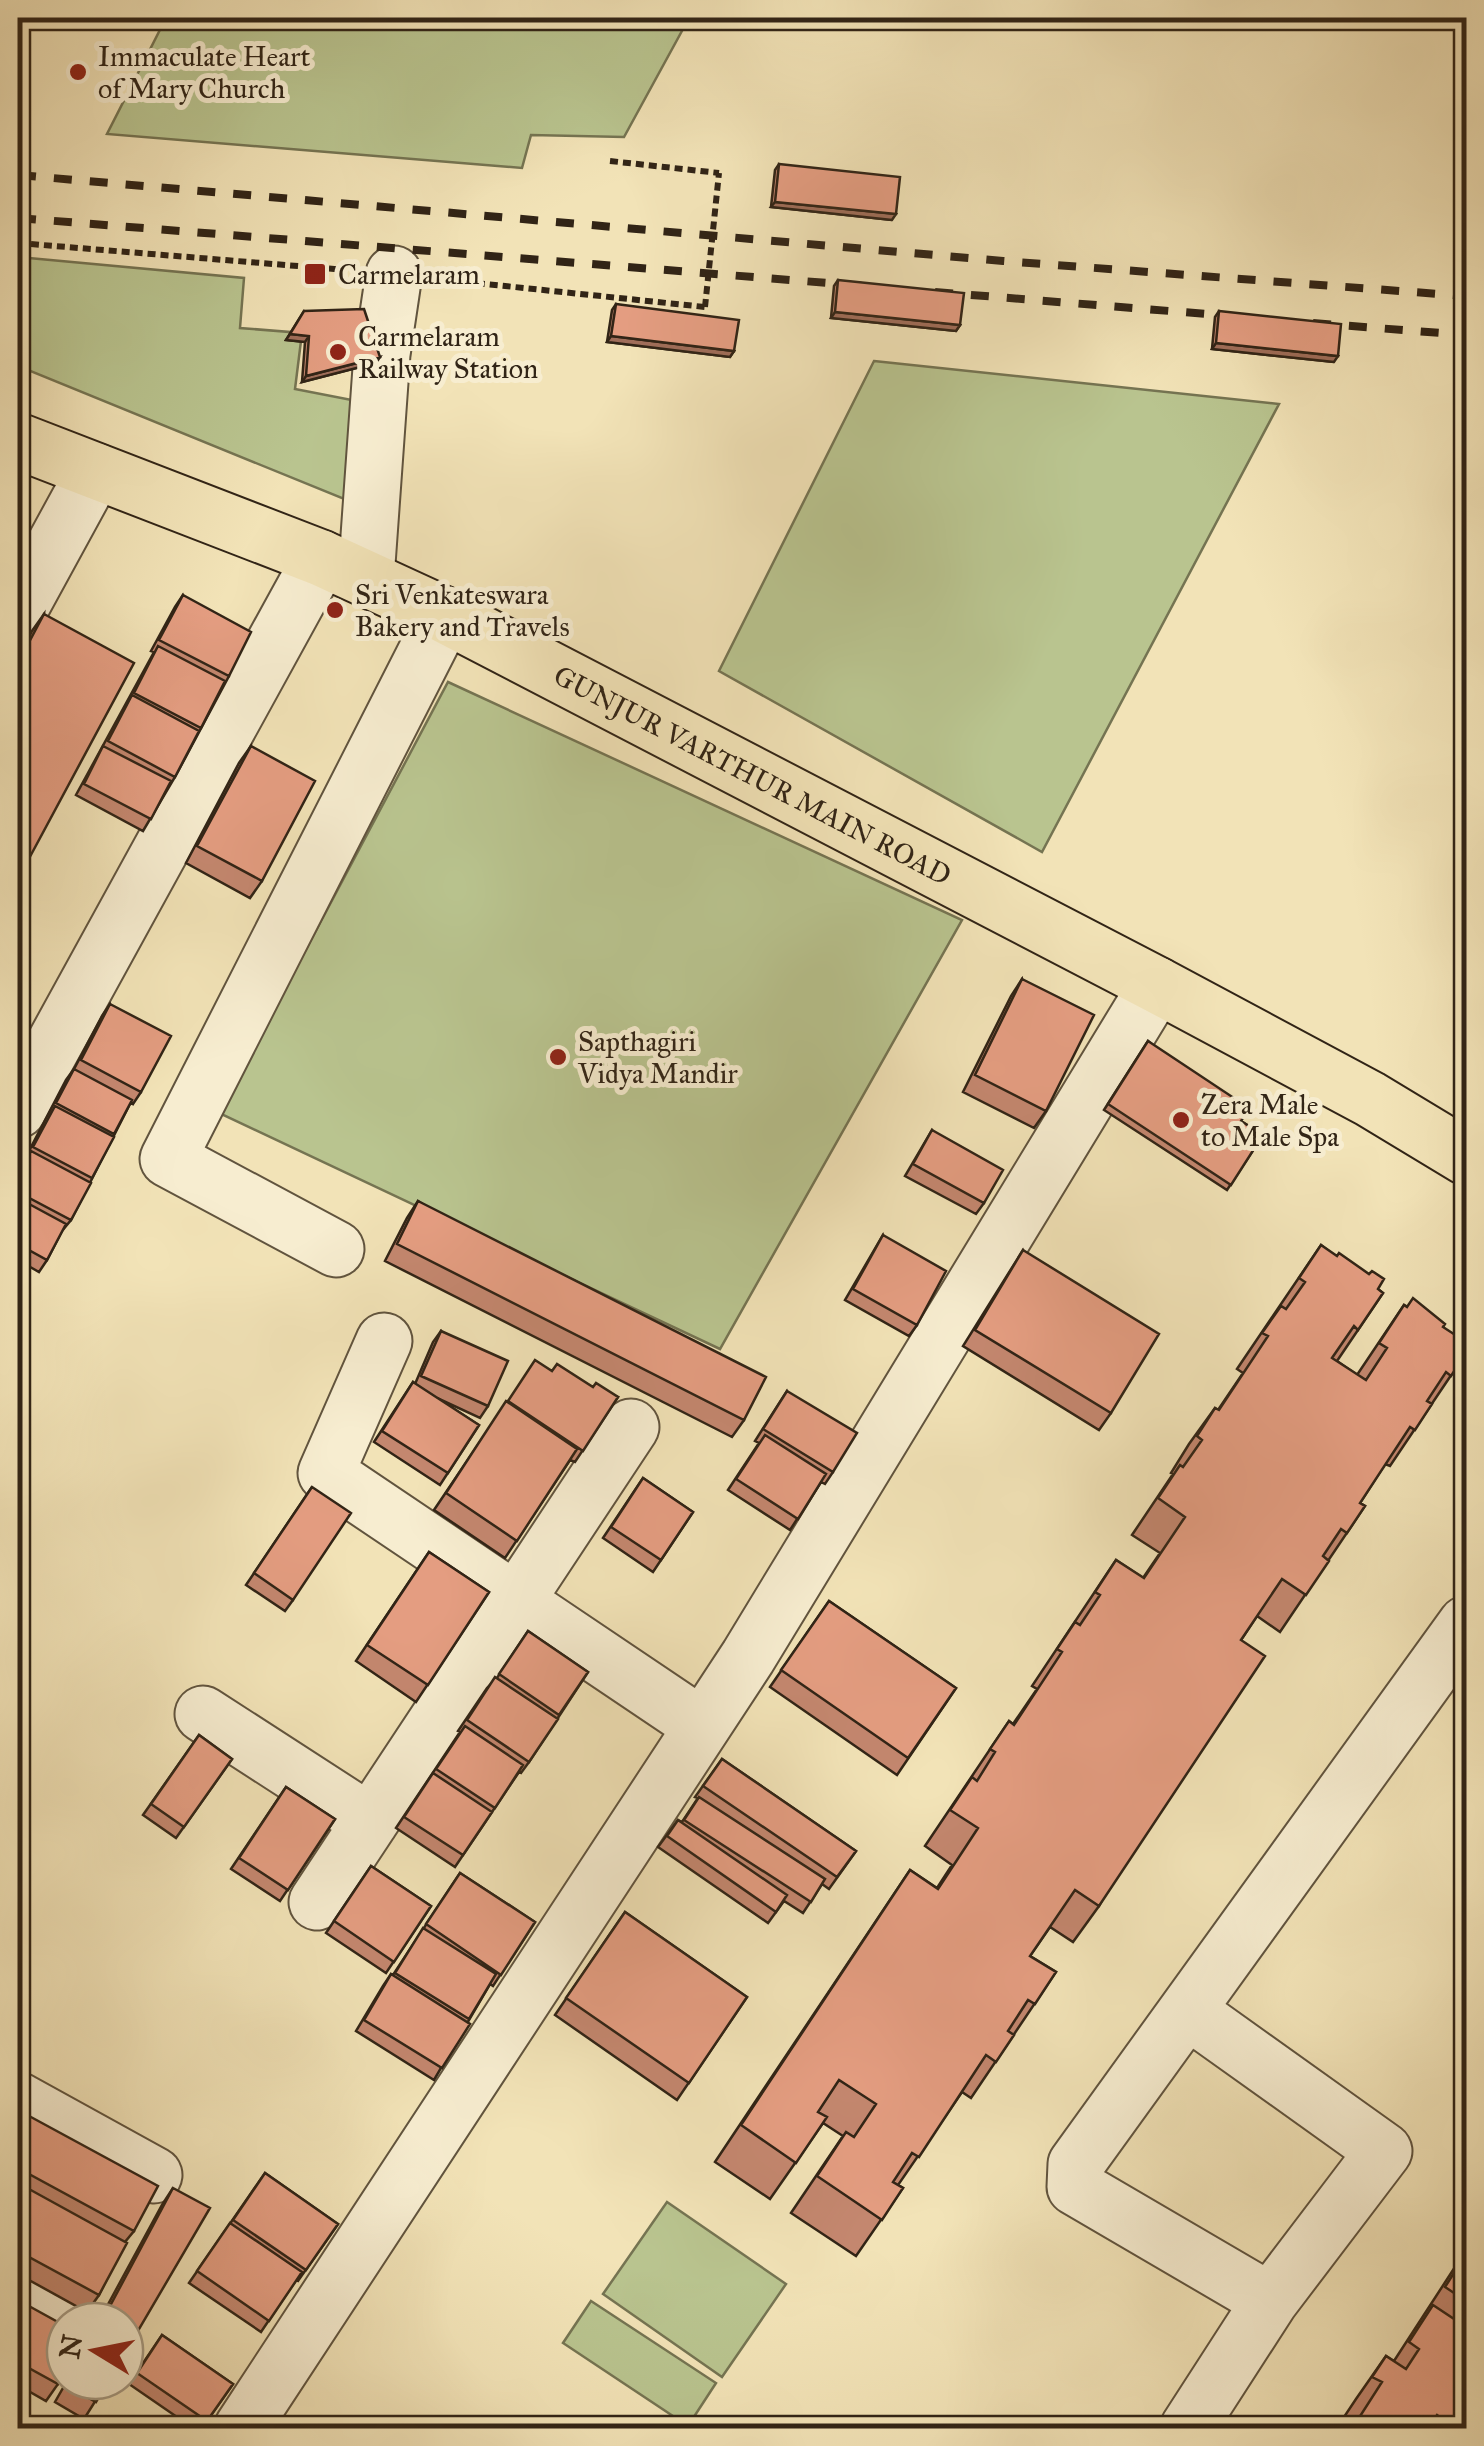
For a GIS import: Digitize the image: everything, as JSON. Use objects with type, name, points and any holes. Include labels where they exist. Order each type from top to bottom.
[{"type":"main road","name":"GUNJUR VARTHUR MAIN ROAD","points":[[18,441],[344,568],[445,615],[1156,984],[1466,1156]]},
{"type":"street","points":[[18,1110],[344,568],[394,274]]},
{"type":"street","points":[[18,612],[95,471]]},
{"type":"street","points":[[336,1249],[168,1159],[445,615]]},
{"type":"street","points":[[242,2428],[748,1657],[1156,984]]},
{"type":"street","points":[[384,1342],[326,1473],[702,1726]]},
{"type":"street","points":[[317,1902],[632,1427]]},
{"type":"street","points":[[1270,2301],[1075,2187],[1076,2164],[1466,1624]]},
{"type":"street","points":[[203,1714],[370,1822]]},
{"type":"street","points":[[1188,2011],[1384,2151],[1270,2301],[1188,2428]]},
{"type":"street","points":[[18,2100],[154,2175]]},
{"type":"street","points":[[18,2298],[45,2313]]},
{"type":"path","points":[[18,243],[394,274],[705,308],[719,173],[610,161]]},
{"type":"green space","points":[[166,18],[689,18],[624,137],[531,135],[522,168],[107,134]]},
{"type":"green space","points":[[18,257],[244,278],[240,328],[302,333],[295,389],[362,402],[354,503],[18,366]]},
{"type":"green space","points":[[874,361],[1279,404],[1042,852],[719,671]]},
{"type":"green space","name":"Sapthagiri Vidya Mandir","points":[[448,682],[962,920],[720,1349],[219,1113]]},
{"type":"green space","points":[[667,2202],[786,2284],[722,2377],[603,2294]]},
{"type":"green space","points":[[591,2301],[716,2383],[688,2426],[563,2343]]},
{"type":"building","points":[[779,164],[900,177],[896,214],[775,202]]},
{"type":"building","points":[[838,280],[964,293],[960,325],[835,312]]},
{"type":"building","points":[[616,304],[739,320],[734,351],[611,336]]},
{"type":"building","name":"Carmelaram Railway Station","points":[[364,309],[380,357],[306,376],[309,336],[290,334],[304,311]]},
{"type":"building","points":[[1219,311],[1341,324],[1338,356],[1216,343]]},
{"type":"building","points":[[183,595],[251,632],[229,676],[159,640]]},
{"type":"building","points":[[44,614],[134,663],[18,879],[18,663]]},
{"type":"building","points":[[158,646],[225,681],[201,728],[134,693]]},
{"type":"building","points":[[132,695],[199,731],[175,777],[108,741]]},
{"type":"building","points":[[103,746],[171,781],[151,819],[84,784]]},
{"type":"building","points":[[251,746],[315,781],[262,881],[197,846]]},
{"type":"building","points":[[1022,979],[1094,1015],[1046,1111],[975,1075]]},
{"type":"building","points":[[110,1004],[171,1036],[141,1092],[81,1060]]},
{"type":"building","name":"Zera Male to Male Spa","points":[[1148,1041],[1249,1108],[1241,1121],[1263,1135],[1231,1185],[1108,1104]]},
{"type":"building","points":[[74,1069],[132,1100],[114,1134],[56,1103]]},
{"type":"building","points":[[55,1106],[114,1137],[92,1178],[33,1147]]},
{"type":"building","points":[[932,1130],[1003,1170],[984,1203],[913,1164]]},
{"type":"building","points":[[31,1151],[91,1183],[71,1220],[18,1192],[18,1176]]},
{"type":"building","points":[[18,1198],[66,1224],[47,1260],[18,1244]]},
{"type":"building","points":[[418,1201],[766,1377],[744,1420],[397,1244]]},
{"type":"building","points":[[883,1235],[946,1271],[917,1325],[853,1289]]},
{"type":"building","points":[[1321,1245],[1384,1279],[1378,1289],[1383,1293],[1358,1330],[1354,1326],[1332,1358],[1366,1380],[1387,1348],[1379,1343],[1413,1298],[1445,1324],[1443,1327],[1466,1342],[1466,1353],[1451,1376],[1446,1372],[1427,1401],[1432,1404],[1415,1430],[1410,1427],[1360,1503],[1365,1506],[1347,1533],[1341,1529],[1323,1556],[1329,1561],[1306,1595],[1282,1579],[1241,1640],[1265,1656],[1099,1906],[1075,1890],[1030,1956],[1056,1972],[1035,2004],[1028,2000],[1008,2031],[1014,2035],[996,2062],[986,2055],[919,2157],[912,2153],[893,2182],[903,2188],[882,2220],[817,2176],[846,2132],[854,2137],[876,2104],[839,2080],[818,2112],[827,2117],[796,2163],[741,2125],[910,1870],[938,1889],[978,1828],[950,1810],[972,1777],[977,1781],[995,1752],[990,1749],[1009,1721],[1014,1725],[1062,1652],[1057,1649],[1075,1622],[1080,1625],[1100,1595],[1095,1592],[1116,1560],[1144,1578],[1185,1517],[1158,1498],[1202,1440],[1197,1436],[1268,1336],[1262,1333],[1305,1282],[1299,1278]]},
{"type":"building","points":[[1023,1250],[1159,1334],[1111,1413],[975,1330]]},
{"type":"building","points":[[441,1331],[508,1361],[488,1406],[421,1376]]},
{"type":"building","points":[[535,1360],[552,1371],[557,1364],[593,1387],[596,1383],[618,1397],[583,1451],[508,1401]]},
{"type":"building","points":[[413,1382],[479,1425],[448,1473],[382,1431]]},
{"type":"building","points":[[787,1391],[857,1433],[833,1472],[763,1429]]},
{"type":"building","points":[[506,1401],[577,1449],[517,1541],[446,1493]]},
{"type":"building","points":[[765,1435],[826,1474],[798,1519],[736,1479]]},
{"type":"building","points":[[643,1478],[693,1512],[661,1560],[611,1527]]},
{"type":"building","points":[[312,1487],[351,1513],[293,1600],[254,1573]]},
{"type":"building","points":[[429,1552],[489,1592],[428,1685],[367,1645]]},
{"type":"building","points":[[829,1601],[956,1688],[908,1758],[781,1670]]},
{"type":"building","points":[[528,1631],[588,1672],[559,1715],[499,1674]]},
{"type":"building","points":[[495,1677],[558,1719],[529,1762],[467,1720]]},
{"type":"building","points":[[465,1726],[523,1765],[495,1808],[436,1769]]},
{"type":"building","points":[[199,1735],[232,1759],[184,1827],[151,1804]]},
{"type":"building","points":[[722,1759],[856,1851],[837,1877],[703,1786]]},
{"type":"building","points":[[433,1773],[492,1812],[463,1855],[404,1817]]},
{"type":"building","points":[[286,1787],[335,1819],[288,1890],[239,1858]]},
{"type":"building","points":[[699,1797],[825,1879],[811,1902],[684,1820]]},
{"type":"building","points":[[678,1820],[787,1895],[776,1912],[667,1836]]},
{"type":"building","points":[[371,1866],[431,1906],[394,1962],[334,1921]]},
{"type":"building","points":[[460,1873],[535,1922],[501,1975],[426,1924]]},
{"type":"building","points":[[625,1912],[747,1997],[689,2083],[566,1998]]},
{"type":"building","points":[[423,1928],[496,1974],[469,2019],[395,1973]]},
{"type":"building","points":[[391,1974],[470,2024],[442,2068],[364,2020]]},
{"type":"building","points":[[18,2110],[158,2186],[134,2231],[18,2168]]},
{"type":"building","points":[[265,2173],[338,2224],[306,2270],[233,2220]]},
{"type":"building","points":[[18,2183],[127,2243],[99,2295],[18,2251]]},
{"type":"building","points":[[173,2188],[210,2208],[145,2319],[145,2301],[113,2301]]},
{"type":"building","points":[[230,2223],[302,2272],[269,2321],[197,2271]]},
{"type":"building","points":[[1466,2254],[1466,2301],[1445,2287]]},
{"type":"building","points":[[18,2300],[45,2315],[45,2377],[18,2362]]},
{"type":"building","points":[[1433,2305],[1466,2327],[1466,2428],[1450,2428],[1437,2415],[1428,2428],[1362,2428],[1355,2424],[1382,2382],[1372,2377],[1386,2356],[1406,2369],[1419,2349],[1409,2342]]},
{"type":"building","points":[[162,2335],[233,2384],[207,2421],[145,2378],[145,2361]]},
{"type":"railway","points":[[18,175],[1003,261],[1466,296]]},
{"type":"railway","points":[[18,218],[865,286]]},
{"type":"railway","points":[[935,292],[1244,317]]},
{"type":"railway","points":[[1313,323],[1466,335]]},
{"type":"place","name":"Immaculate Heart of Mary Church","points":[[78,72]]},
{"type":"place","name":"Carmelaram","points":[[315,274]]},
{"type":"place","name":"Carmelaram Railway Station","points":[[338,352]]},
{"type":"place","name":"Sri Venkateswara Bakery and Travels","points":[[335,610]]},
{"type":"place","name":"Sapthagiri Vidya Mandir","points":[[558,1057]]},
{"type":"place","name":"Zera Male to Male Spa","points":[[1181,1120]]}]
